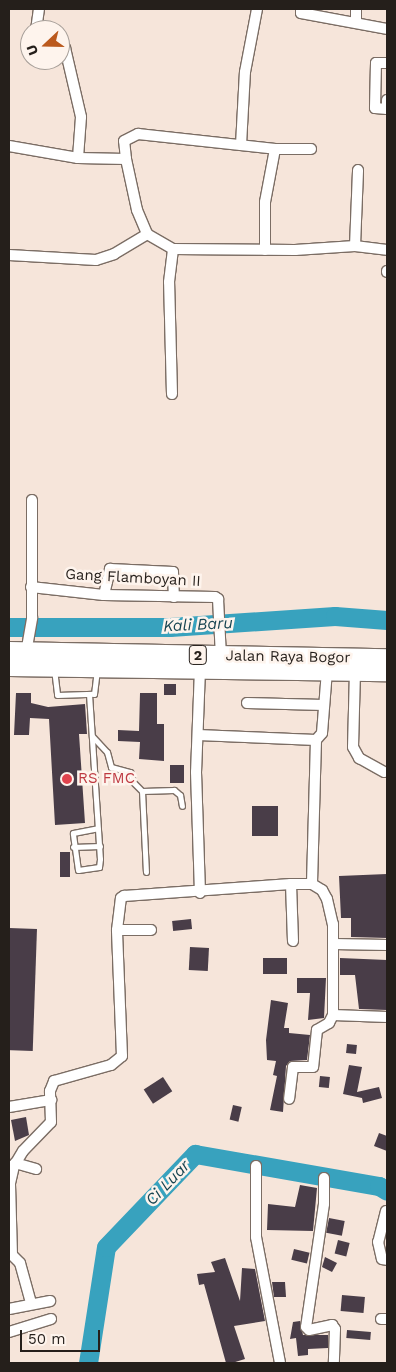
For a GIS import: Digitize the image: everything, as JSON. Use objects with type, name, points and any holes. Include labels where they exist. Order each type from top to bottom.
[{"type":"highway","name":"Jalan Raya Bogor","points":[[21,649],[97,660],[200,669],[387,672]]},
{"type":"highway","name":"Jalan Raya Bogor","points":[[9,668],[54,669],[97,660],[220,650],[387,658]]},
{"type":"street","points":[[240,145],[245,72],[257,9]]},
{"type":"street","points":[[301,9],[301,12],[387,29]]},
{"type":"street","points":[[356,9],[356,23]]},
{"type":"street","points":[[387,63],[376,63],[374,108],[387,109],[387,100]]},
{"type":"street","points":[[70,70],[81,117],[78,158]]},
{"type":"street","points":[[311,149],[275,149],[138,134],[124,141],[137,210],[147,234],[172,249],[265,250],[355,246],[387,250]]},
{"type":"street","points":[[9,146],[78,158],[126,159]]},
{"type":"street","points":[[265,250],[265,202],[275,149]]},
{"type":"street","points":[[355,246],[358,170]]},
{"type":"street","points":[[9,255],[96,260],[147,234]]},
{"type":"street","points":[[172,249],[169,282],[172,394]]},
{"type":"street","points":[[21,649],[32,618],[32,500]]},
{"type":"street","points":[[104,595],[110,569],[173,572],[174,597]]},
{"type":"street","name":"Gang Flamboyan II","points":[[31,587],[104,595],[215,597],[218,599],[217,616],[220,650]]},
{"type":"street","points":[[200,669],[198,735],[200,893]]},
{"type":"street","points":[[312,884],[316,740],[322,733],[327,671]]},
{"type":"street","points":[[355,671],[354,752],[384,772]]},
{"type":"street","points":[[247,703],[324,706]]},
{"type":"street","points":[[198,735],[316,740]]},
{"type":"street","points":[[291,884],[293,941]]},
{"type":"street","points":[[31,1303],[20,1263],[12,1255],[10,1184],[13,1165],[51,1122],[51,1086],[59,1078],[111,1065],[122,1056],[117,930],[121,898],[124,896],[200,893],[291,884],[312,884],[322,890],[328,899],[334,944],[333,1015],[329,1023],[317,1030],[313,1068],[294,1067],[289,1099]]},
{"type":"street","points":[[117,930],[151,930]]},
{"type":"street","points":[[334,944],[387,945]]},
{"type":"street","points":[[333,1015],[387,1017]]},
{"type":"street","points":[[9,1107],[51,1100]]},
{"type":"street","points":[[13,1165],[36,1169]]},
{"type":"street","points":[[256,1166],[256,1237],[280,1363]]},
{"type":"street","points":[[324,1178],[322,1226],[306,1327],[309,1330],[332,1325],[335,1329],[334,1363]]},
{"type":"street","points":[[386,1211],[378,1242],[380,1254],[387,1260]]},
{"type":"street","points":[[9,1309],[31,1303],[50,1301]]},
{"type":"street","points":[[9,1332],[52,1319]]},
{"type":"lane","points":[[54,669],[58,695],[90,694],[97,691],[97,660]]},
{"type":"lane","points":[[90,694],[100,846],[99,867],[82,871],[75,867],[73,833],[98,828]]},
{"type":"lane","points":[[92,736],[107,752],[110,767],[130,772],[133,782],[142,791],[146,872]]},
{"type":"lane","points":[[142,791],[174,790],[180,795],[182,806]]},
{"type":"lane","points":[[73,846],[100,846]]},
{"type":"building","points":[[164,684],[176,684],[176,695],[164,695]]},
{"type":"building","name":"RS FMC","points":[[16,693],[31,693],[31,703],[48,707],[85,704],[87,734],[79,734],[85,823],[55,825],[49,719],[30,718],[29,735],[14,735]]},
{"type":"building","points":[[140,693],[157,693],[157,724],[164,724],[164,761],[139,759],[140,742],[118,741],[118,730],[139,731]]},
{"type":"building","points":[[170,765],[184,765],[184,783],[170,783]]},
{"type":"building","points":[[252,806],[278,806],[278,836],[252,836]]},
{"type":"building","points":[[60,852],[70,852],[70,877],[60,877]]},
{"type":"building","points":[[387,874],[387,938],[351,937],[351,918],[341,918],[339,876]]},
{"type":"building","points":[[191,919],[192,929],[173,931],[172,921]]},
{"type":"building","points":[[9,928],[37,929],[33,1051],[9,1050]]},
{"type":"building","points":[[190,947],[209,948],[208,971],[189,970]]},
{"type":"building","points":[[263,958],[287,958],[287,974],[263,974]]},
{"type":"building","points":[[340,958],[387,960],[387,1010],[359,1009],[355,975],[340,975]]},
{"type":"building","points":[[297,978],[326,978],[324,1018],[308,1020],[310,993],[297,993]]},
{"type":"building","points":[[271,1000],[288,1003],[284,1028],[289,1028],[289,1033],[310,1035],[307,1060],[290,1061],[286,1066],[283,1112],[270,1110],[277,1076],[273,1075],[276,1061],[267,1060],[266,1040]]},
{"type":"building","points":[[347,1044],[357,1045],[356,1054],[346,1053]]},
{"type":"building","points":[[349,1065],[362,1067],[357,1092],[379,1087],[382,1098],[363,1103],[362,1098],[343,1094]]},
{"type":"building","points":[[320,1076],[330,1077],[329,1088],[319,1087]]},
{"type":"building","points":[[163,1077],[172,1091],[153,1104],[144,1090]]},
{"type":"building","points":[[233,1105],[242,1107],[238,1122],[230,1120]]},
{"type":"building","points":[[26,1117],[29,1135],[15,1141],[11,1120]]},
{"type":"building","points":[[379,1133],[387,1136],[387,1151],[374,1146]]},
{"type":"building","points":[[300,1185],[317,1188],[313,1231],[267,1230],[268,1204],[295,1207]]},
{"type":"building","points":[[329,1218],[345,1221],[342,1236],[326,1233]]},
{"type":"building","points":[[338,1240],[350,1243],[346,1256],[335,1254]]},
{"type":"building","points":[[294,1249],[310,1253],[307,1264],[291,1260]]},
{"type":"building","points":[[325,1257],[337,1263],[332,1272],[322,1267]]},
{"type":"building","points":[[225,1258],[240,1301],[242,1268],[255,1269],[265,1321],[234,1326],[245,1359],[232,1363],[226,1363],[204,1284],[199,1285],[197,1274],[215,1272],[211,1262]]},
{"type":"building","points":[[272,1282],[285,1282],[286,1297],[274,1297]]},
{"type":"building","points":[[342,1295],[365,1297],[364,1313],[341,1311]]},
{"type":"building","points":[[300,1321],[303,1335],[328,1335],[328,1348],[308,1349],[308,1355],[298,1356],[296,1338],[290,1339],[293,1322]]},
{"type":"building","points":[[347,1330],[371,1332],[370,1340],[346,1338]]},
{"type":"waterway","name":"Kali Baru","points":[[9,627],[170,627],[335,616],[387,620]]},
{"type":"waterway","name":"Ci Luar","points":[[88,1363],[106,1247],[195,1154],[379,1186],[387,1191]]},
{"type":"place","name":"RS FMC","points":[[67,779]]}]
